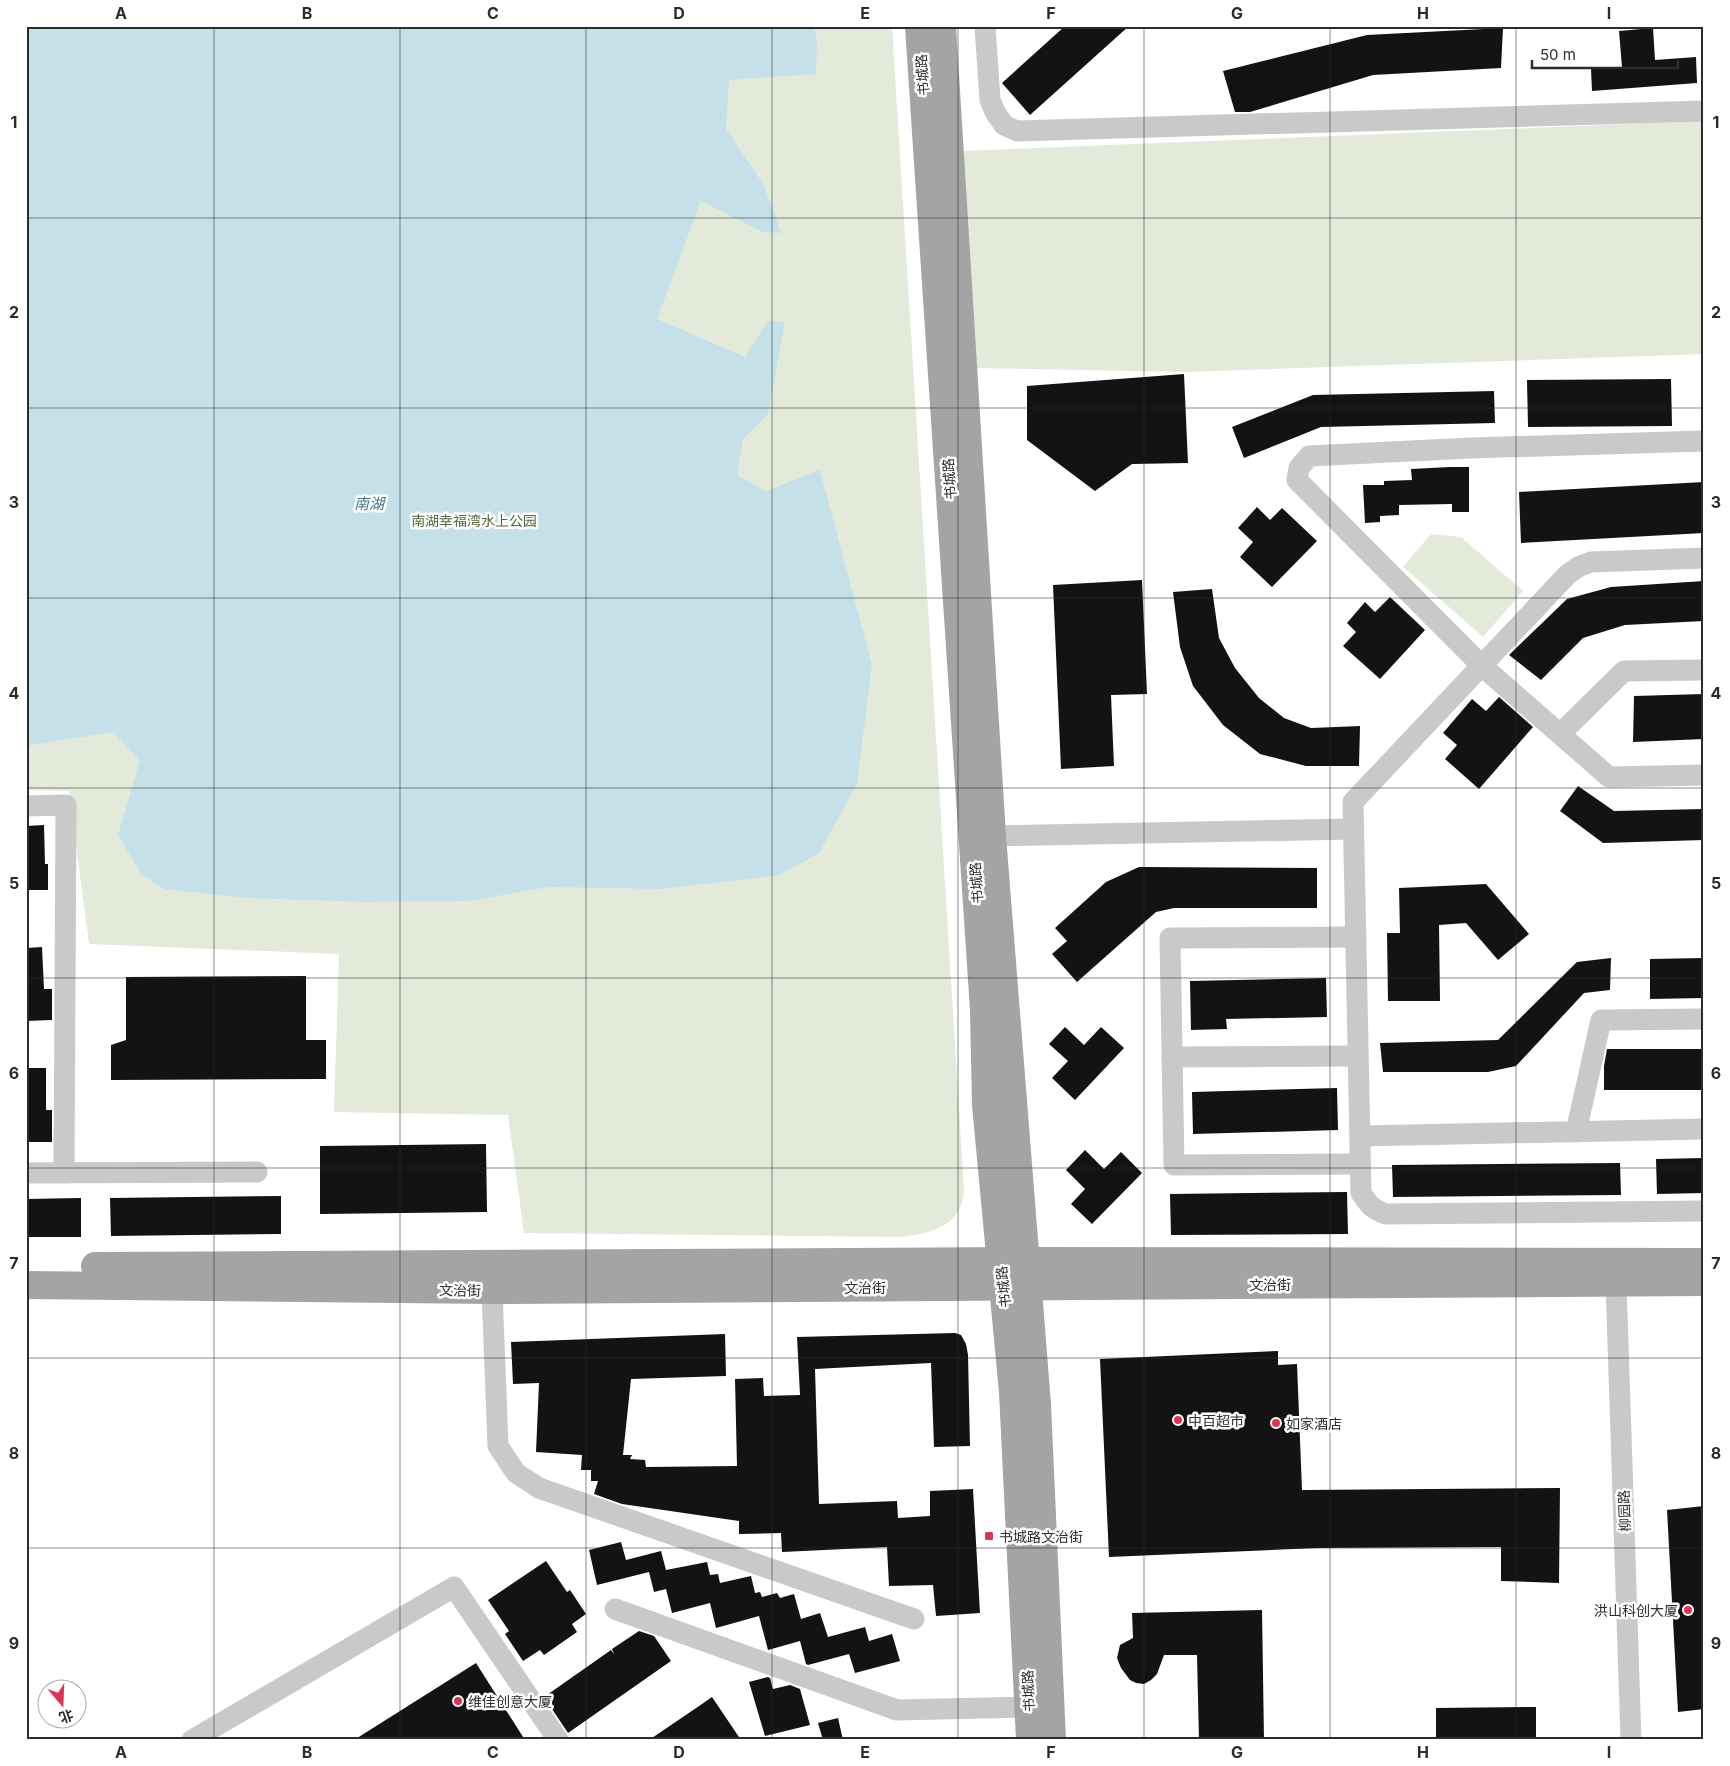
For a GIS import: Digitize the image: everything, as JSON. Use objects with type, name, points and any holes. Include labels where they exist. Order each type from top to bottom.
[{"type":"main road","name":"书城路","points":[[918,26],[983,1000],[986,1105],[1038,1414],[1052,1740]]},
{"type":"main road","name":"书城路","points":[[942,26],[992,836],[1014,1273],[1013,1392],[1030,1740]]},
{"type":"main road","name":"文治街","points":[[26,1285],[492,1290],[1014,1273],[1704,1262]]},
{"type":"main road","name":"文治街","points":[[26,1267],[1014,1273],[1704,1282]]},
{"type":"street","points":[[985,26],[990,100],[1004,124],[1017,131],[1704,111]]},
{"type":"street","points":[[1704,442],[1471,448],[1309,456],[1299,468],[1296,480],[1482,666],[1609,777],[1704,775]]},
{"type":"street","points":[[1704,558],[1591,562],[1578,567],[1567,575],[1353,802],[1361,1193],[1374,1210],[1386,1214],[1704,1211]]},
{"type":"street","points":[[1560,734],[1624,671],[1704,670]]},
{"type":"street","points":[[26,806],[66,805],[64,1173]]},
{"type":"street","points":[[992,836],[1354,829]]},
{"type":"street","points":[[1356,937],[1170,938],[1172,1057],[1174,1165],[1360,1164]]},
{"type":"street","points":[[1576,1132],[1601,1020],[1704,1019]]},
{"type":"street","points":[[1172,1057],[1358,1056]]},
{"type":"street","points":[[1360,1136],[1704,1129]]},
{"type":"street","points":[[26,1173],[256,1172]]},
{"type":"street","name":"柳园路","points":[[1616,1282],[1631,1740]]},
{"type":"street","points":[[492,1290],[498,1446],[516,1473],[539,1488],[914,1619]]},
{"type":"street","points":[[192,1740],[454,1587],[558,1740]]},
{"type":"street","points":[[615,1609],[897,1710],[1029,1707]]},
{"type":"green space","name":"南湖","points":[[26,26],[892,26],[964,1190],[958,1212],[951,1220],[933,1230],[900,1237],[524,1233],[508,1115],[334,1112],[339,954],[89,944],[69,791],[26,790]]},
{"type":"green space","points":[[1704,121],[1704,354],[1187,372],[975,368],[963,151]]},
{"type":"green space","points":[[1431,534],[1461,537],[1523,591],[1483,637],[1403,567]]},
{"type":"water","name":"南湖","points":[[26,26],[814,26],[817,41],[816,74],[729,80],[726,129],[764,185],[781,233],[762,232],[701,201],[657,319],[745,357],[768,321],[785,322],[768,414],[743,439],[737,475],[766,491],[820,470],[872,665],[857,784],[819,853],[780,875],[662,889],[548,887],[469,901],[366,902],[246,898],[164,889],[141,874],[118,835],[140,760],[113,732],[26,746]]},
{"type":"building","points":[[1065,26],[1129,26],[1030,115],[1002,83]]},
{"type":"building","points":[[1503,28],[1501,68],[1373,75],[1250,112],[1235,112],[1223,71],[1367,35]]},
{"type":"building","points":[[1653,28],[1655,60],[1696,57],[1697,83],[1592,91],[1591,69],[1622,67],[1619,31]]},
{"type":"building","points":[[1184,374],[1188,463],[1132,464],[1095,491],[1027,440],[1027,386]]},
{"type":"building","points":[[1671,379],[1672,426],[1528,427],[1527,380]]},
{"type":"building","points":[[1494,391],[1495,423],[1321,427],[1244,458],[1232,427],[1313,395]]},
{"type":"building","points":[[1469,467],[1469,512],[1452,512],[1452,504],[1399,505],[1399,515],[1380,516],[1380,522],[1365,523],[1363,485],[1384,485],[1384,481],[1412,480],[1411,469]]},
{"type":"building","points":[[1704,482],[1704,533],[1521,543],[1519,492]]},
{"type":"building","points":[[1257,507],[1270,520],[1282,508],[1317,541],[1272,587],[1240,557],[1253,542],[1238,528]]},
{"type":"building","points":[[1142,580],[1147,694],[1111,695],[1114,766],[1061,769],[1053,585]]},
{"type":"building","points":[[1704,581],[1704,621],[1625,625],[1583,638],[1541,680],[1509,655],[1567,599],[1611,587]]},
{"type":"building","points":[[1212,589],[1219,638],[1235,668],[1259,698],[1284,718],[1311,728],[1360,726],[1359,766],[1306,766],[1260,754],[1223,725],[1193,686],[1180,647],[1173,592]]},
{"type":"building","points":[[1390,597],[1425,630],[1380,679],[1343,646],[1356,632],[1347,623],[1365,602],[1375,612]]},
{"type":"building","points":[[1704,694],[1704,739],[1633,742],[1634,696]]},
{"type":"building","points":[[1499,697],[1533,727],[1479,789],[1445,759],[1457,745],[1443,733],[1472,699],[1486,711]]},
{"type":"building","points":[[1578,786],[1614,811],[1704,809],[1704,840],[1603,843],[1560,811]]},
{"type":"building","points":[[44,825],[45,864],[48,864],[48,890],[26,890],[26,826]]},
{"type":"building","points":[[1139,867],[1317,868],[1317,908],[1174,908],[1156,912],[1077,982],[1052,954],[1067,941],[1055,928],[1106,882]]},
{"type":"building","points":[[1486,884],[1529,934],[1498,960],[1466,923],[1439,925],[1440,1001],[1388,1001],[1387,933],[1400,933],[1399,888]]},
{"type":"building","points":[[42,947],[44,989],[52,989],[52,1020],[26,1021],[26,948]]},
{"type":"building","points":[[1611,958],[1610,990],[1584,993],[1516,1066],[1488,1072],[1383,1072],[1380,1043],[1498,1040],[1577,962]]},
{"type":"building","points":[[1704,958],[1704,998],[1650,999],[1650,959]]},
{"type":"building","points":[[306,976],[306,1040],[326,1040],[326,1079],[111,1080],[111,1045],[126,1040],[126,977]]},
{"type":"building","points":[[1326,978],[1327,1017],[1226,1019],[1227,1029],[1191,1030],[1190,981]]},
{"type":"building","points":[[1065,1027],[1084,1045],[1101,1027],[1124,1048],[1075,1100],[1052,1078],[1068,1061],[1049,1044]]},
{"type":"building","points":[[1607,1049],[1704,1049],[1704,1090],[1604,1090],[1604,1066]]},
{"type":"building","points":[[26,1068],[46,1068],[46,1110],[52,1110],[52,1142],[26,1142]]},
{"type":"building","points":[[1337,1088],[1338,1130],[1193,1134],[1192,1092]]},
{"type":"building","points":[[486,1144],[487,1212],[320,1214],[320,1146]]},
{"type":"building","points":[[1085,1150],[1104,1169],[1121,1152],[1142,1173],[1092,1224],[1071,1204],[1085,1189],[1066,1170]]},
{"type":"building","points":[[1704,1158],[1704,1193],[1657,1194],[1656,1159]]},
{"type":"building","points":[[1620,1163],[1621,1195],[1393,1197],[1392,1165]]},
{"type":"building","points":[[1347,1192],[1348,1234],[1171,1235],[1170,1194]]},
{"type":"building","points":[[281,1196],[281,1234],[111,1236],[110,1198]]},
{"type":"building","points":[[81,1198],[81,1237],[26,1237],[26,1199]]},
{"type":"building","points":[[955,1333],[961,1335],[966,1344],[968,1355],[970,1446],[934,1447],[931,1363],[815,1369],[819,1504],[897,1501],[898,1518],[930,1516],[930,1491],[973,1489],[980,1613],[936,1616],[933,1585],[889,1586],[887,1547],[782,1552],[781,1533],[739,1534],[739,1521],[622,1504],[594,1494],[598,1481],[591,1481],[591,1470],[581,1470],[582,1455],[536,1452],[539,1383],[513,1384],[511,1342],[725,1334],[726,1376],[631,1379],[623,1455],[632,1455],[630,1459],[645,1460],[646,1467],[737,1466],[735,1379],[763,1378],[764,1396],[800,1395],[797,1337]]},
{"type":"building","points":[[1278,1351],[1278,1365],[1297,1364],[1302,1490],[1560,1488],[1559,1583],[1501,1581],[1501,1547],[1317,1548],[1109,1557],[1100,1359]]},
{"type":"building","name":"洪山科创大厦","points":[[1704,1506],[1704,1709],[1678,1712],[1667,1510]]},
{"type":"building","points":[[621,1542],[626,1560],[661,1551],[666,1570],[707,1562],[710,1575],[718,1574],[720,1583],[751,1576],[755,1593],[760,1592],[762,1597],[777,1593],[780,1598],[794,1594],[801,1619],[820,1613],[828,1637],[865,1627],[869,1641],[892,1634],[900,1661],[855,1673],[849,1654],[808,1665],[806,1664],[800,1641],[768,1650],[759,1616],[716,1628],[710,1603],[672,1613],[666,1589],[654,1592],[649,1572],[597,1585],[589,1550]]},
{"type":"building","points":[[546,1561],[567,1592],[570,1590],[586,1614],[572,1624],[577,1632],[544,1655],[540,1650],[523,1661],[505,1634],[509,1631],[488,1600]]},
{"type":"building","points":[[1262,1610],[1264,1740],[1199,1740],[1197,1655],[1164,1655],[1157,1674],[1144,1684],[1130,1680],[1121,1668],[1117,1658],[1120,1645],[1133,1638],[1132,1613]]},
{"type":"building","points":[[639,1631],[654,1636],[671,1661],[568,1733],[544,1697],[611,1650],[614,1654],[612,1649]]},
{"type":"building","name":"维佳创意大厦","points":[[476,1663],[525,1740],[354,1740]]},
{"type":"building","points":[[768,1677],[773,1689],[790,1685],[800,1689],[810,1725],[765,1736],[749,1682]]},
{"type":"building","points":[[712,1697],[741,1740],[649,1740],[702,1704]]},
{"type":"building","points":[[1536,1707],[1536,1740],[1436,1740],[1436,1708]]},
{"type":"building","points":[[838,1718],[843,1740],[823,1740],[818,1723]]},
{"type":"place","name":"中百超市","points":[[1178,1420]]},
{"type":"place","name":"如家酒店","points":[[1276,1423]]},
{"type":"place","name":"书城路文治街","points":[[989,1536]]},
{"type":"place","name":"洪山科创大厦","points":[[1688,1610]]},
{"type":"place","name":"维佳创意大厦","points":[[458,1701]]},
{"type":"park label","name":"南湖幸福湾水上公园","points":[[474,520]]}]
